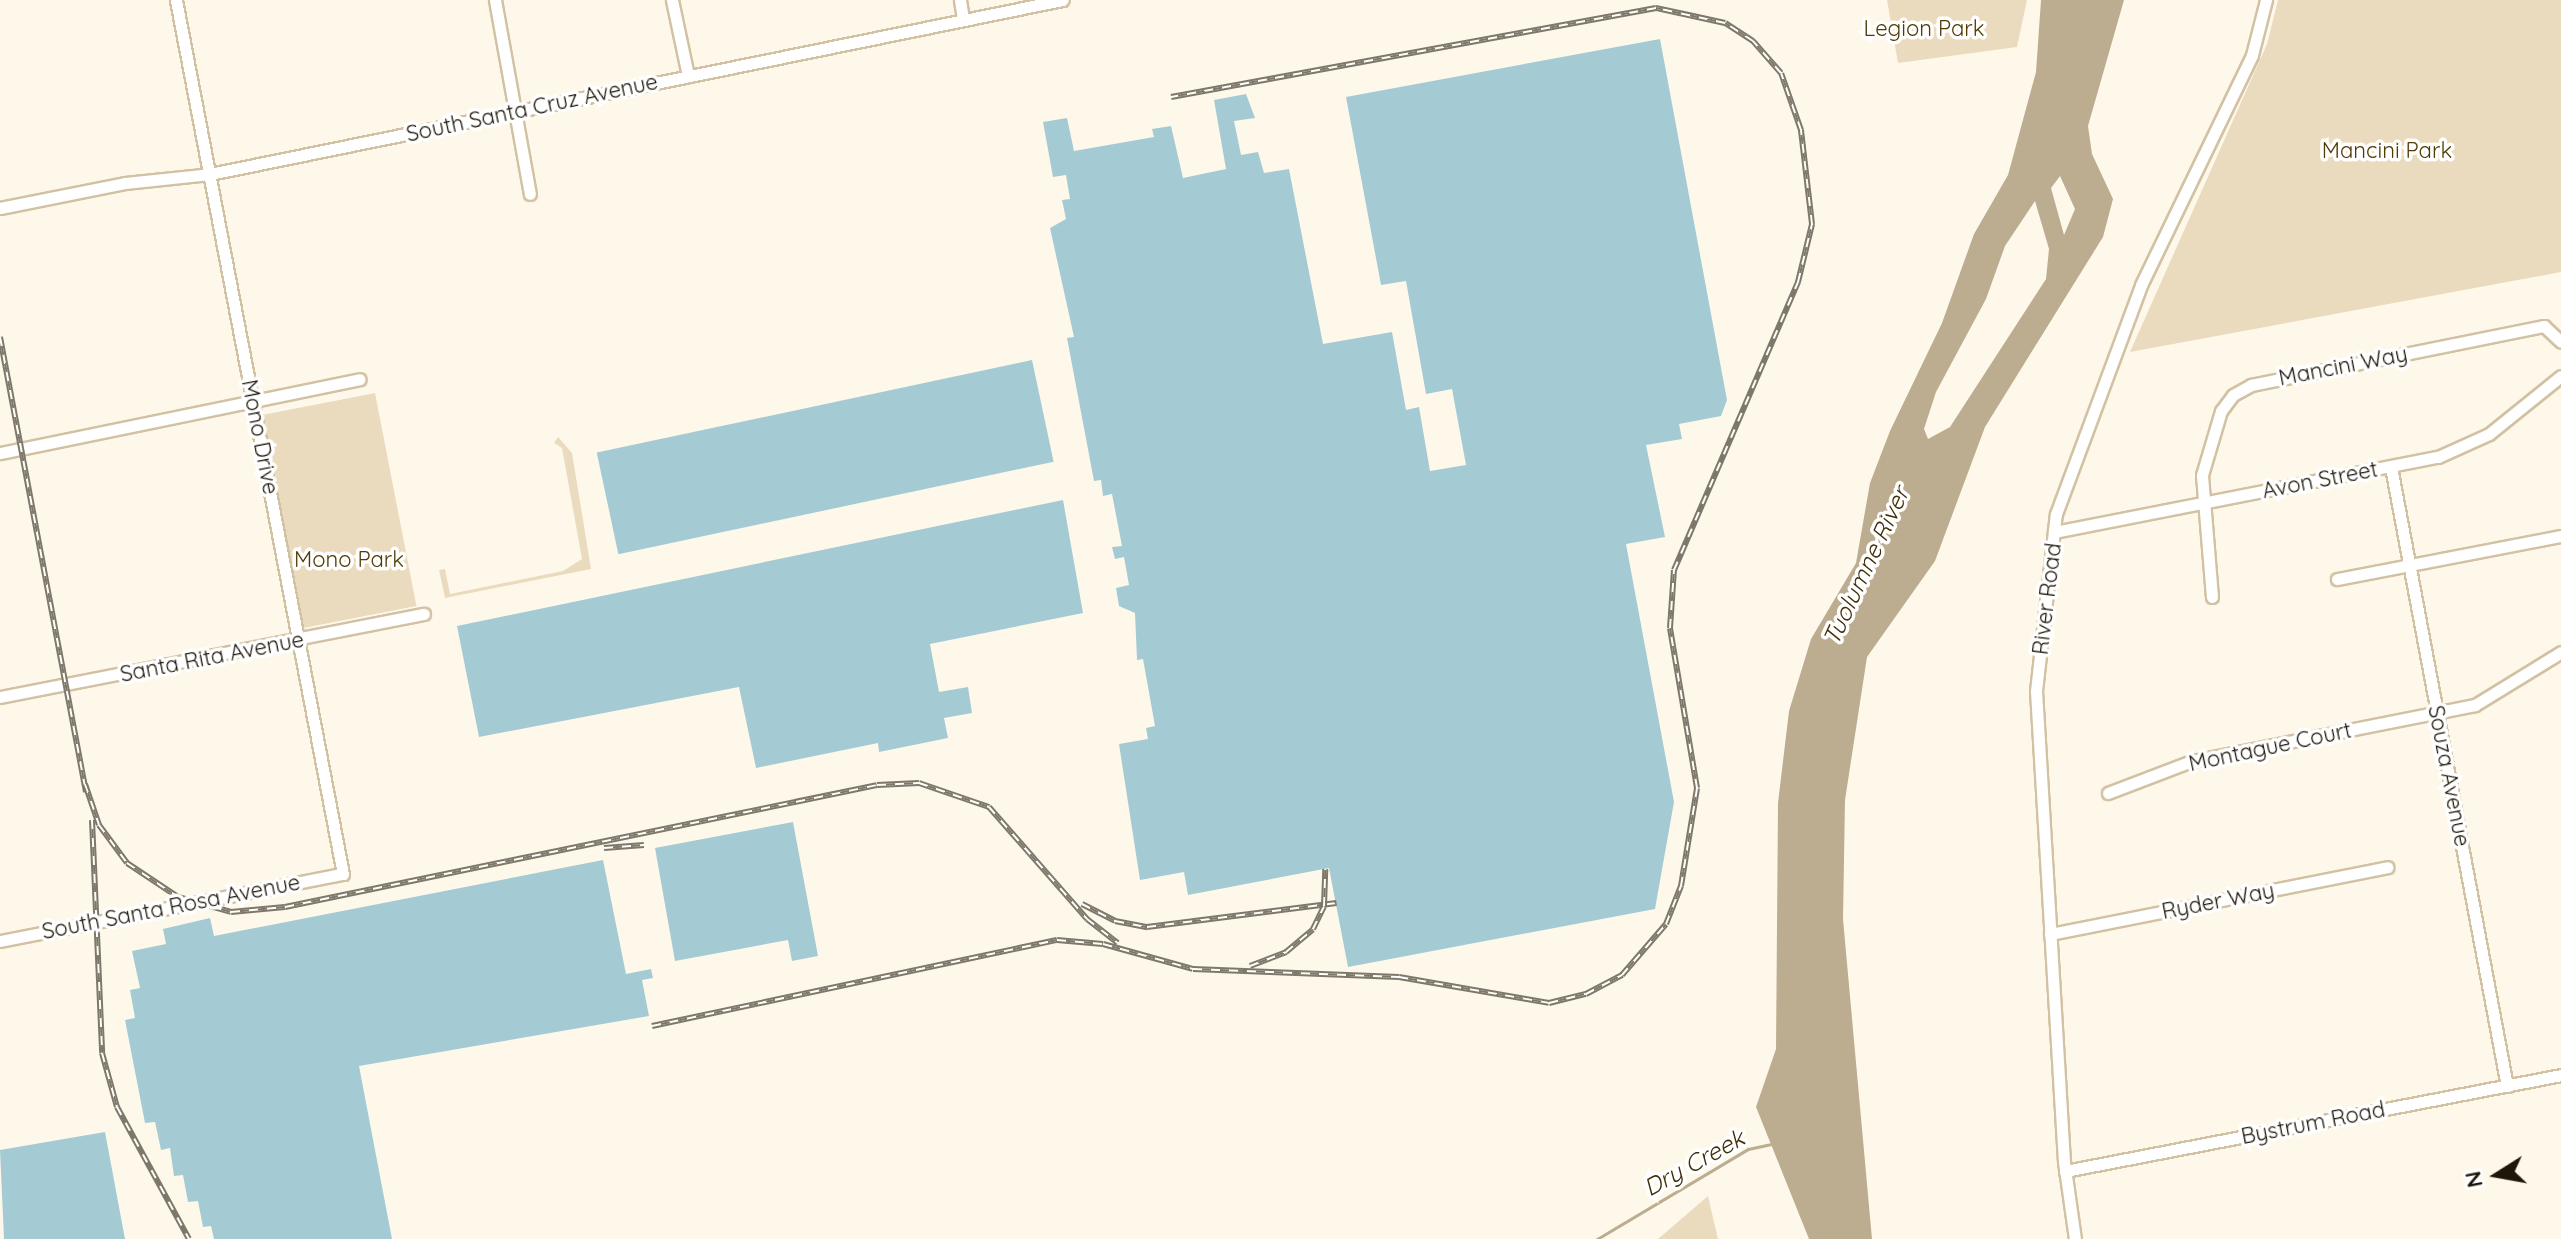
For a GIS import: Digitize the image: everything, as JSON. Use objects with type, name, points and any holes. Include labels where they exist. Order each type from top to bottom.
[{"type":"street","name":"Mono Drive","points":[[176,0],[343,874]]},
{"type":"street","points":[[495,0],[530,194]]},
{"type":"street","points":[[672,0],[688,76]]},
{"type":"street","points":[[960,0],[963,20]]},
{"type":"street","name":"South Santa Cruz Avenue","points":[[0,208],[125,183],[210,174],[1062,0]]},
{"type":"street","name":"River Road","points":[[2075,1239],[2065,1171],[2036,691],[2054,532],[2141,285],[2252,55],[2266,0]]},
{"type":"street","name":"Mancini Way","points":[[2205,503],[2203,463],[2221,411],[2242,388],[2544,326],[2561,342]]},
{"type":"street","name":"Avon Street","points":[[2054,532],[2391,467],[2472,444],[2561,376]]},
{"type":"street","points":[[0,453],[359,379]]},
{"type":"street","name":"Souza Avenue","points":[[2391,467],[2507,1086]]},
{"type":"street","points":[[2205,503],[2212,597]]},
{"type":"street","points":[[2337,579],[2561,536]]},
{"type":"street","name":"Santa Rita Avenue","points":[[0,697],[424,614]]},
{"type":"street","name":"Montague Court","points":[[2108,793],[2192,761],[2437,713],[2491,699],[2561,652]]},
{"type":"street","name":"Ryder Way","points":[[2050,934],[2387,867]]},
{"type":"street","name":"South Santa Rosa Avenue","points":[[0,941],[343,874]]},
{"type":"street","name":"Bystrum Road","points":[[2065,1171],[2561,1075]]},
{"type":"green space","name":"Legion Park","points":[[1887,0],[2027,0],[2017,47],[1898,63]]},
{"type":"green space","name":"Mancini Park","points":[[2278,0],[2561,0],[2561,272],[2130,352],[2267,44]]},
{"type":"green space","name":"Mono Park","points":[[375,393],[416,606],[304,628],[262,415]]},
{"type":"green space","points":[[558,437],[572,453],[591,569],[445,598],[439,570],[445,569],[450,594],[563,571],[582,559],[562,448],[554,443]]},
{"type":"green space","points":[[1708,1196],[1718,1239],[1658,1239]]},
{"type":"water","name":"Tuolumne River","points":[[2041,0],[2124,0],[2088,126],[2092,154],[2113,199],[2103,237],[1985,427],[1935,561],[1867,657],[1845,800],[1843,919],[1872,1239],[1809,1239],[1756,1107],[1776,1049],[1778,803],[1789,711],[1811,639],[1856,563],[1870,483],[1890,431],[1942,323],[1974,234],[2008,175],[2036,72]],"holes":[[[2060,176],[2075,209],[2064,235],[2051,188]],[[2035,201],[2049,249],[2046,279],[1950,427],[1928,439],[1924,429],[1936,392],[1986,299],[2005,246]]]},
{"type":"building","points":[[1660,39],[1727,400],[1721,416],[1679,424],[1682,439],[1646,445],[1665,537],[1626,544],[1674,802],[1655,909],[1348,967],[1329,868],[1188,895],[1184,872],[1140,880],[1119,744],[1148,739],[1146,728],[1155,726],[1143,659],[1137,660],[1135,613],[1119,606],[1116,588],[1129,585],[1124,557],[1115,559],[1112,547],[1122,546],[1112,494],[1103,496],[1101,480],[1094,481],[1067,338],[1074,337],[1050,228],[1066,219],[1062,200],[1070,199],[1066,175],[1053,177],[1043,122],[1067,118],[1074,151],[1154,137],[1152,129],[1171,126],[1183,178],[1226,169],[1214,100],[1246,94],[1255,118],[1234,121],[1241,155],[1258,152],[1264,173],[1289,169],[1323,344],[1392,332],[1406,410],[1419,407],[1430,471],[1466,465],[1452,389],[1426,394],[1406,281],[1381,285],[1346,97]]},
{"type":"building","points":[[1032,360],[1054,462],[618,554],[597,453]]},
{"type":"building","points":[[1063,500],[1083,613],[930,644],[939,692],[968,687],[972,713],[944,718],[948,738],[879,752],[878,743],[756,768],[739,687],[479,737],[457,626]]},
{"type":"building","points":[[793,822],[818,956],[792,961],[788,940],[675,961],[655,848]]},
{"type":"building","points":[[603,860],[626,974],[651,969],[653,978],[642,980],[649,1016],[359,1066],[392,1239],[214,1239],[211,1226],[203,1227],[198,1201],[188,1202],[183,1175],[174,1176],[170,1148],[161,1150],[155,1122],[145,1123],[125,1020],[135,1018],[130,990],[140,988],[132,951],[166,944],[163,929],[210,918],[214,936]]},
{"type":"building","points":[[105,1132],[125,1239],[4,1239],[0,1150]]},
{"type":"waterway","name":"Dry Creek","points":[[1597,1239],[1748,1149],[1772,1144]]},
{"type":"railway","points":[[652,1026],[1057,940],[1103,944],[1193,969],[1399,977],[1549,1003],[1586,994],[1622,975],[1666,924],[1681,886],[1697,788],[1670,628],[1674,570],[1798,282],[1812,224],[1801,130],[1781,73],[1753,41],[1725,23],[1656,8],[1171,97]]},
{"type":"railway","points":[[0,337],[86,792]]},
{"type":"railway","points":[[85,784],[99,825],[127,863],[178,897],[231,912],[285,907],[877,785],[919,783],[989,807],[1087,919],[1118,943]]},
{"type":"railway","points":[[92,820],[102,1053],[117,1107],[189,1239]]},
{"type":"railway","points":[[604,848],[644,845]]},
{"type":"railway","points":[[1250,966],[1286,952],[1313,929],[1324,906],[1325,869]]},
{"type":"railway","points":[[1082,904],[1115,921],[1147,927],[1336,903]]}]
